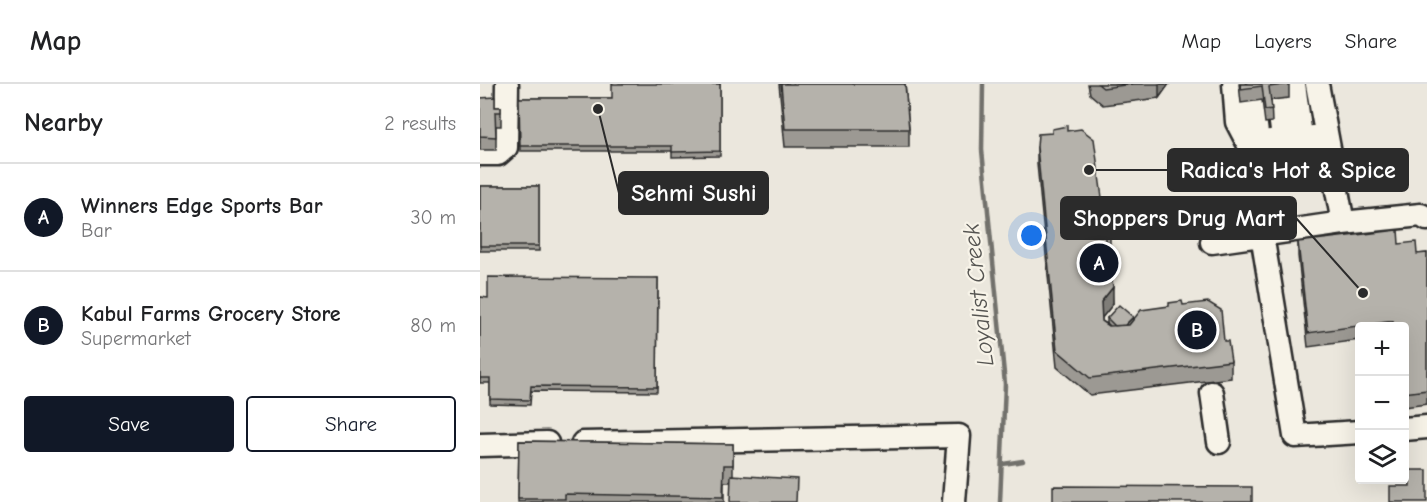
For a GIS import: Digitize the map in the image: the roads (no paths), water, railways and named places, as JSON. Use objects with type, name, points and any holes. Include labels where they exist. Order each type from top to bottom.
[{"type":"lane","points":[[480,154],[498,154],[506,147],[507,84]]},
{"type":"lane","points":[[1234,84],[1237,122],[1241,134],[1248,143],[1325,136]]},
{"type":"lane","points":[[1317,84],[1342,223]]},
{"type":"lane","points":[[1286,92],[1292,138]]},
{"type":"lane","points":[[1253,101],[1258,142]]},
{"type":"lane","points":[[1212,242],[1342,223],[1421,215],[1427,219]]},
{"type":"lane","points":[[1262,235],[1294,436],[1355,432]]},
{"type":"lane","points":[[1212,393],[1219,442]]},
{"type":"lane","points":[[1409,429],[1427,427]]},
{"type":"lane","points":[[480,445],[959,436],[954,502]]},
{"type":"waterway","name":"Loyalist Creek","points":[[983,84],[982,150],[1005,384],[1000,502]]},
{"type":"waterway","points":[[1003,464],[1023,461]]},
{"type":"place","name":"Sehmi Sushi","points":[[598,109]]},
{"type":"place","name":"Radica's Hot & Spice","points":[[1089,170]]},
{"type":"place","name":"Winners Edge Sports Bar","points":[[1099,263]]},
{"type":"place","name":"Shoppers Drug Mart","points":[[1363,293]]},
{"type":"place","name":"Kabul Farms Grocery Store","points":[[1197,330]]}]
